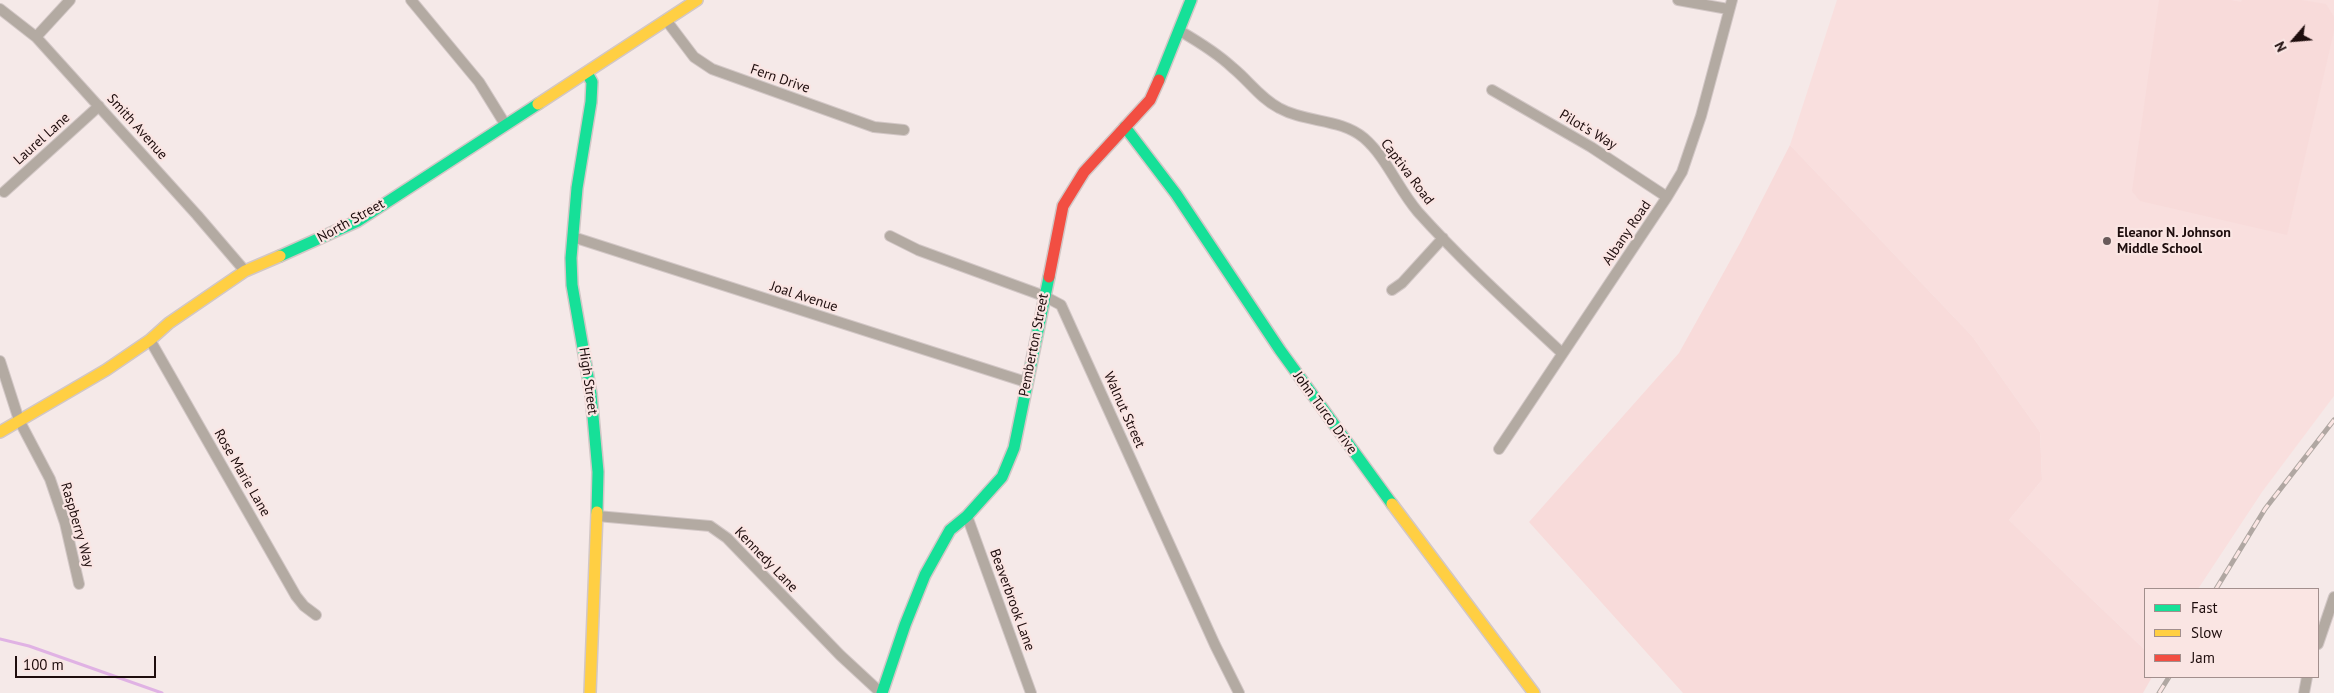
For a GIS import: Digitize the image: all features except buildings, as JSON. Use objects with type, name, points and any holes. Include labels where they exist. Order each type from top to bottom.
[{"type":"street","points":[[36,37],[70,0]]},
{"type":"street","points":[[411,0],[479,82],[505,124]]},
{"type":"street","name":"North Street","points":[[0,432],[106,370],[150,340],[168,323],[245,271],[358,221],[697,0]]},
{"type":"street","name":"Pemberton Street","points":[[882,693],[905,625],[926,575],[950,530],[967,516],[988,494],[1005,470],[1019,434],[1026,382],[1063,206],[1084,172],[1150,100],[1180,31],[1191,0]]},
{"type":"street","points":[[1678,0],[1730,4]]},
{"type":"street","name":"Albany Road","points":[[1499,449],[1682,172],[1701,116],[1730,4]]},
{"type":"street","name":"Smith Avenue","points":[[0,9],[36,37],[245,271]]},
{"type":"street","name":"Fern Drive","points":[[666,20],[694,58],[712,69],[874,127],[904,130]]},
{"type":"street","name":"Captiva Road","points":[[1180,31],[1210,49],[1234,68],[1258,93],[1278,108],[1297,115],[1348,128],[1363,138],[1387,166],[1416,209],[1443,238],[1562,354]]},
{"type":"street","name":"High Street","points":[[587,73],[592,82],[591,102],[577,188],[572,285],[591,394],[598,472],[590,693]]},
{"type":"street","name":"Pilot's Way","points":[[1492,90],[1591,147],[1667,197]]},
{"type":"street","name":"Laurel Lane","points":[[4,192],[99,106]]},
{"type":"street","name":"John Turco Drive","points":[[1125,127],[1176,194],[1276,345],[1348,445],[1534,693]]},
{"type":"street","name":"Walnut Street","points":[[890,236],[918,250],[1044,296],[1055,301],[1063,309],[1211,637],[1239,693]]},
{"type":"street","name":"Joal Avenue","points":[[573,237],[1026,382]]},
{"type":"street","points":[[1392,290],[1402,283],[1443,238]]},
{"type":"street","name":"Rose Marie Lane","points":[[150,340],[296,596],[316,616]]},
{"type":"street","name":"Raspberry Way","points":[[0,361],[19,420],[50,479],[65,523],[79,584]]},
{"type":"street","name":"Kennedy Lane","points":[[597,516],[710,526],[727,538],[840,655],[882,693]]},
{"type":"street","name":"Beaverbrook Lane","points":[[967,516],[1031,693]]},
{"type":"street","points":[[2319,641],[2334,597]]},
{"type":"street","points":[[2304,693],[2307,678]]},
{"type":"shaded area","name":"Eleanor N. Johnson Middle School","points":[[1837,0],[2334,0],[2334,396],[2262,492],[2199,588],[2144,588],[2144,649],[2009,520],[2042,480],[2040,432],[1972,336],[1790,145]]},
{"type":"shaded area","points":[[2159,0],[2230,0],[2241,2],[2242,0],[2302,0],[2326,4],[2334,17],[2334,31],[2287,235],[2140,201],[2132,191]]},
{"type":"shaded area","points":[[1790,145],[1972,336],[2040,432],[2042,480],[2009,520],[2144,649],[2144,678],[2151,678],[2143,693],[1683,693],[1529,522],[1679,353],[1740,243]]},
{"type":"waterway","points":[[0,639],[29,646],[162,693]]},
{"type":"railway","points":[[2217,588],[2265,509],[2334,420]]},
{"type":"railway","points":[[2159,693],[2168,678]]},
{"type":"traffic: fast","points":[[1159,80],[1191,0]]},
{"type":"traffic: fast","points":[[587,73],[592,82],[591,102],[577,188],[571,258],[572,285],[591,394],[598,472],[597,512]]},
{"type":"traffic: fast","points":[[280,256],[358,221],[538,104]]},
{"type":"traffic: fast","points":[[1125,127],[1176,194],[1280,350],[1392,504]]},
{"type":"traffic: fast","points":[[882,693],[905,625],[925,575],[950,530],[967,516],[1002,477],[1014,448],[1049,277]]},
{"type":"traffic: slow","points":[[538,104],[697,0]]},
{"type":"traffic: slow","points":[[0,432],[106,370],[150,340],[169,323],[245,271],[280,256]]},
{"type":"traffic: slow","points":[[1392,504],[1534,693]]},
{"type":"traffic: slow","points":[[590,693],[597,512]]},
{"type":"traffic: jam","points":[[1049,277],[1063,206],[1084,172],[1150,100],[1159,80]]},
{"type":"place","name":"Eleanor N. Johnson Middle School","points":[[2107,241]]}]
